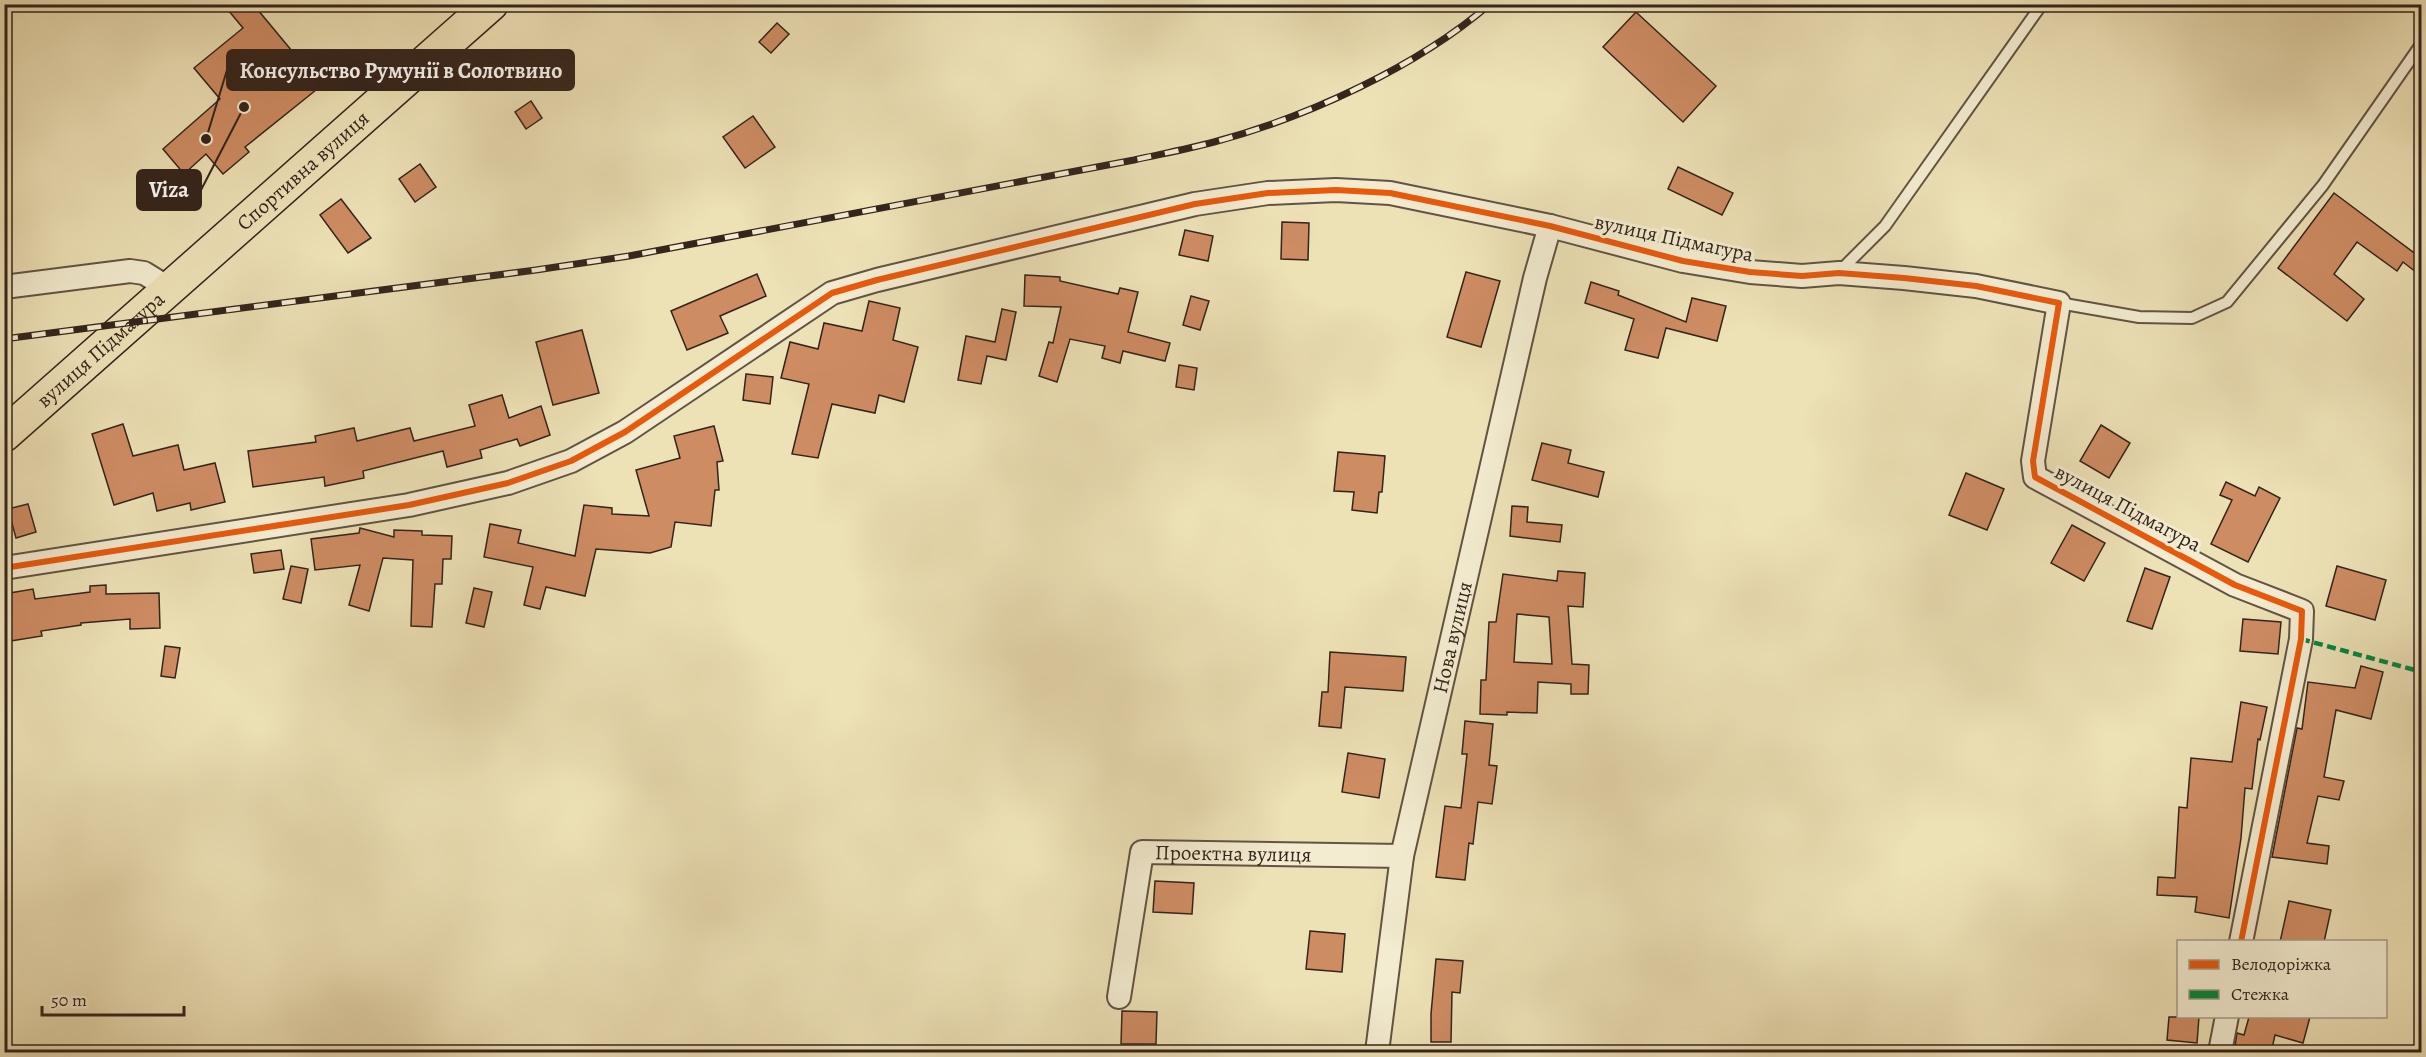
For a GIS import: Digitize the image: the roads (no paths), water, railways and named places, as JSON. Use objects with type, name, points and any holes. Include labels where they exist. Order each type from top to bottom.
[{"type":"main road","name":"Спортивна вулиця","points":[[170,289],[491,4]]},
{"type":"main road","name":"вулиця Підмагура","points":[[4,435],[170,289]]},
{"type":"street","name":"вулиця Підмагура","points":[[4,568],[409,505],[508,483],[571,461],[626,432],[832,293],[877,280],[1195,204],[1268,193],[1336,190],[1390,193],[1550,226],[1683,261],[1750,272],[1802,276],[1839,273],[1976,286],[2059,303],[2033,461],[2035,477],[2235,585],[2302,611],[2301,639],[2241,940]]},
{"type":"street","name":"Нова вулиця","points":[[1377,1053],[1402,856],[1535,278],[1550,226]]},
{"type":"street","points":[[4,287],[130,271],[144,273],[170,289]]},
{"type":"street","name":"Проектна вулиця","points":[[1119,997],[1142,852],[1402,856]]},
{"type":"street","points":[[2220,1053],[2227,1018]]},
{"type":"lane","points":[[1839,273],[1885,226],[2042,4]]},
{"type":"lane","points":[[2059,303],[2139,317],[2192,318],[2227,302],[2323,185],[2421,43]]},
{"type":"railway","points":[[4,339],[629,256],[1184,149],[1286,119],[1360,87],[1429,49],[1490,4]]},
{"type":"place","name":"Viza","points":[[244,107]]},
{"type":"place","name":"Консульство Румунії в Солотвино","points":[[206,139]]}]
